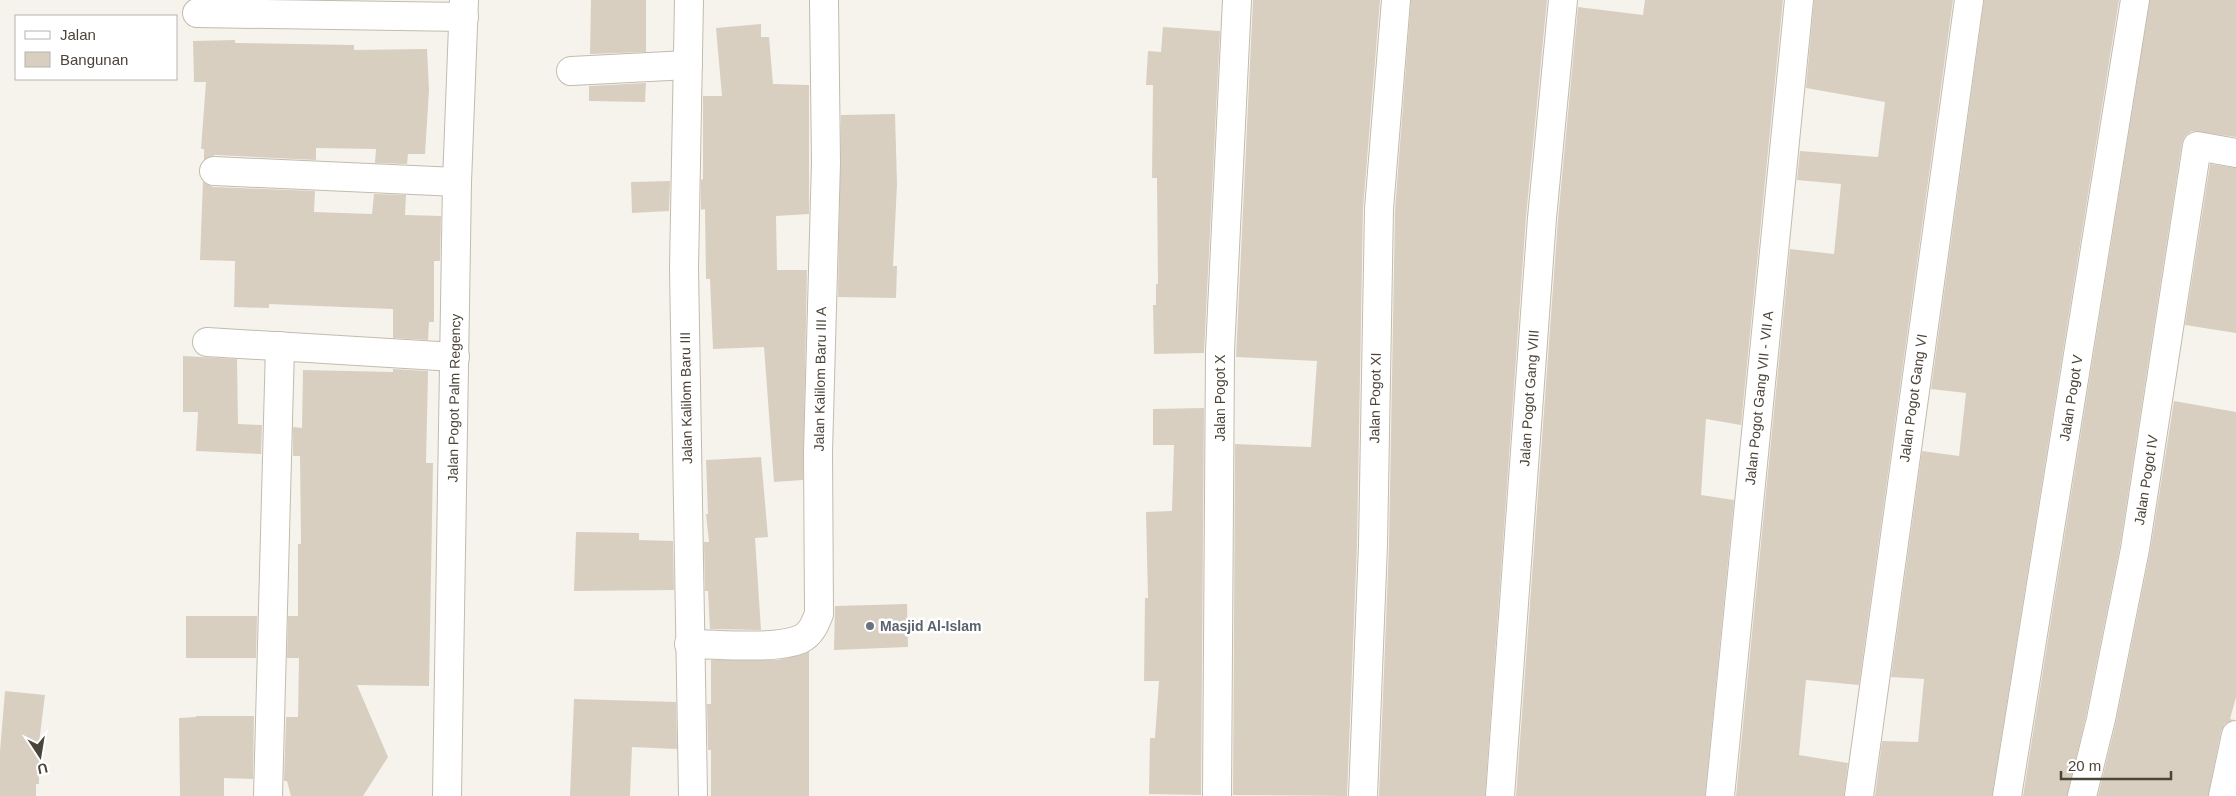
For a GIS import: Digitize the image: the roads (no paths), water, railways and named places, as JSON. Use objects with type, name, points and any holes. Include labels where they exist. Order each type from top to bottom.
[{"type":"street","name":"Jalan Kalilom Baru III","points":[[690,0],[684,268],[693,796]]},
{"type":"street","name":"Jalan Kalilom Baru III A","points":[[689,644],[786,643],[803,638],[814,627],[819,614],[818,452],[826,162],[824,0]]},
{"type":"street","name":"Jalan Pogot X","points":[[1217,796],[1220,351],[1237,0]]},
{"type":"street","name":"Jalan Pogot XI","points":[[1362,796],[1373,545],[1378,209],[1396,0]]},
{"type":"street","name":"Jalan Pogot Gang VIII","points":[[1500,796],[1542,218],[1563,0]]},
{"type":"street","name":"Jalan Pogot Gang VII - VII A","points":[[1720,796],[1798,0]]},
{"type":"street","name":"Jalan Pogot Gang VI","points":[[1859,796],[1970,0]]},
{"type":"street","name":"Jalan Pogot V","points":[[2007,796],[2136,0]]},
{"type":"street","points":[[197,13],[464,8]]},
{"type":"street","name":"Jalan Pogot Palm Regency","points":[[447,796],[457,182],[464,8]]},
{"type":"street","points":[[571,71],[688,66]]},
{"type":"street","name":"Jalan Pogot IV","points":[[2082,796],[2101,719],[2135,549],[2197,146],[2236,153]]},
{"type":"street","points":[[214,171],[457,182]]},
{"type":"street","points":[[207,342],[455,356]]},
{"type":"street","points":[[268,796],[280,346]]},
{"type":"street","points":[[2223,796],[2236,735]]},
{"type":"place","name":"Masjid Al-Islam","points":[[870,626]]}]
